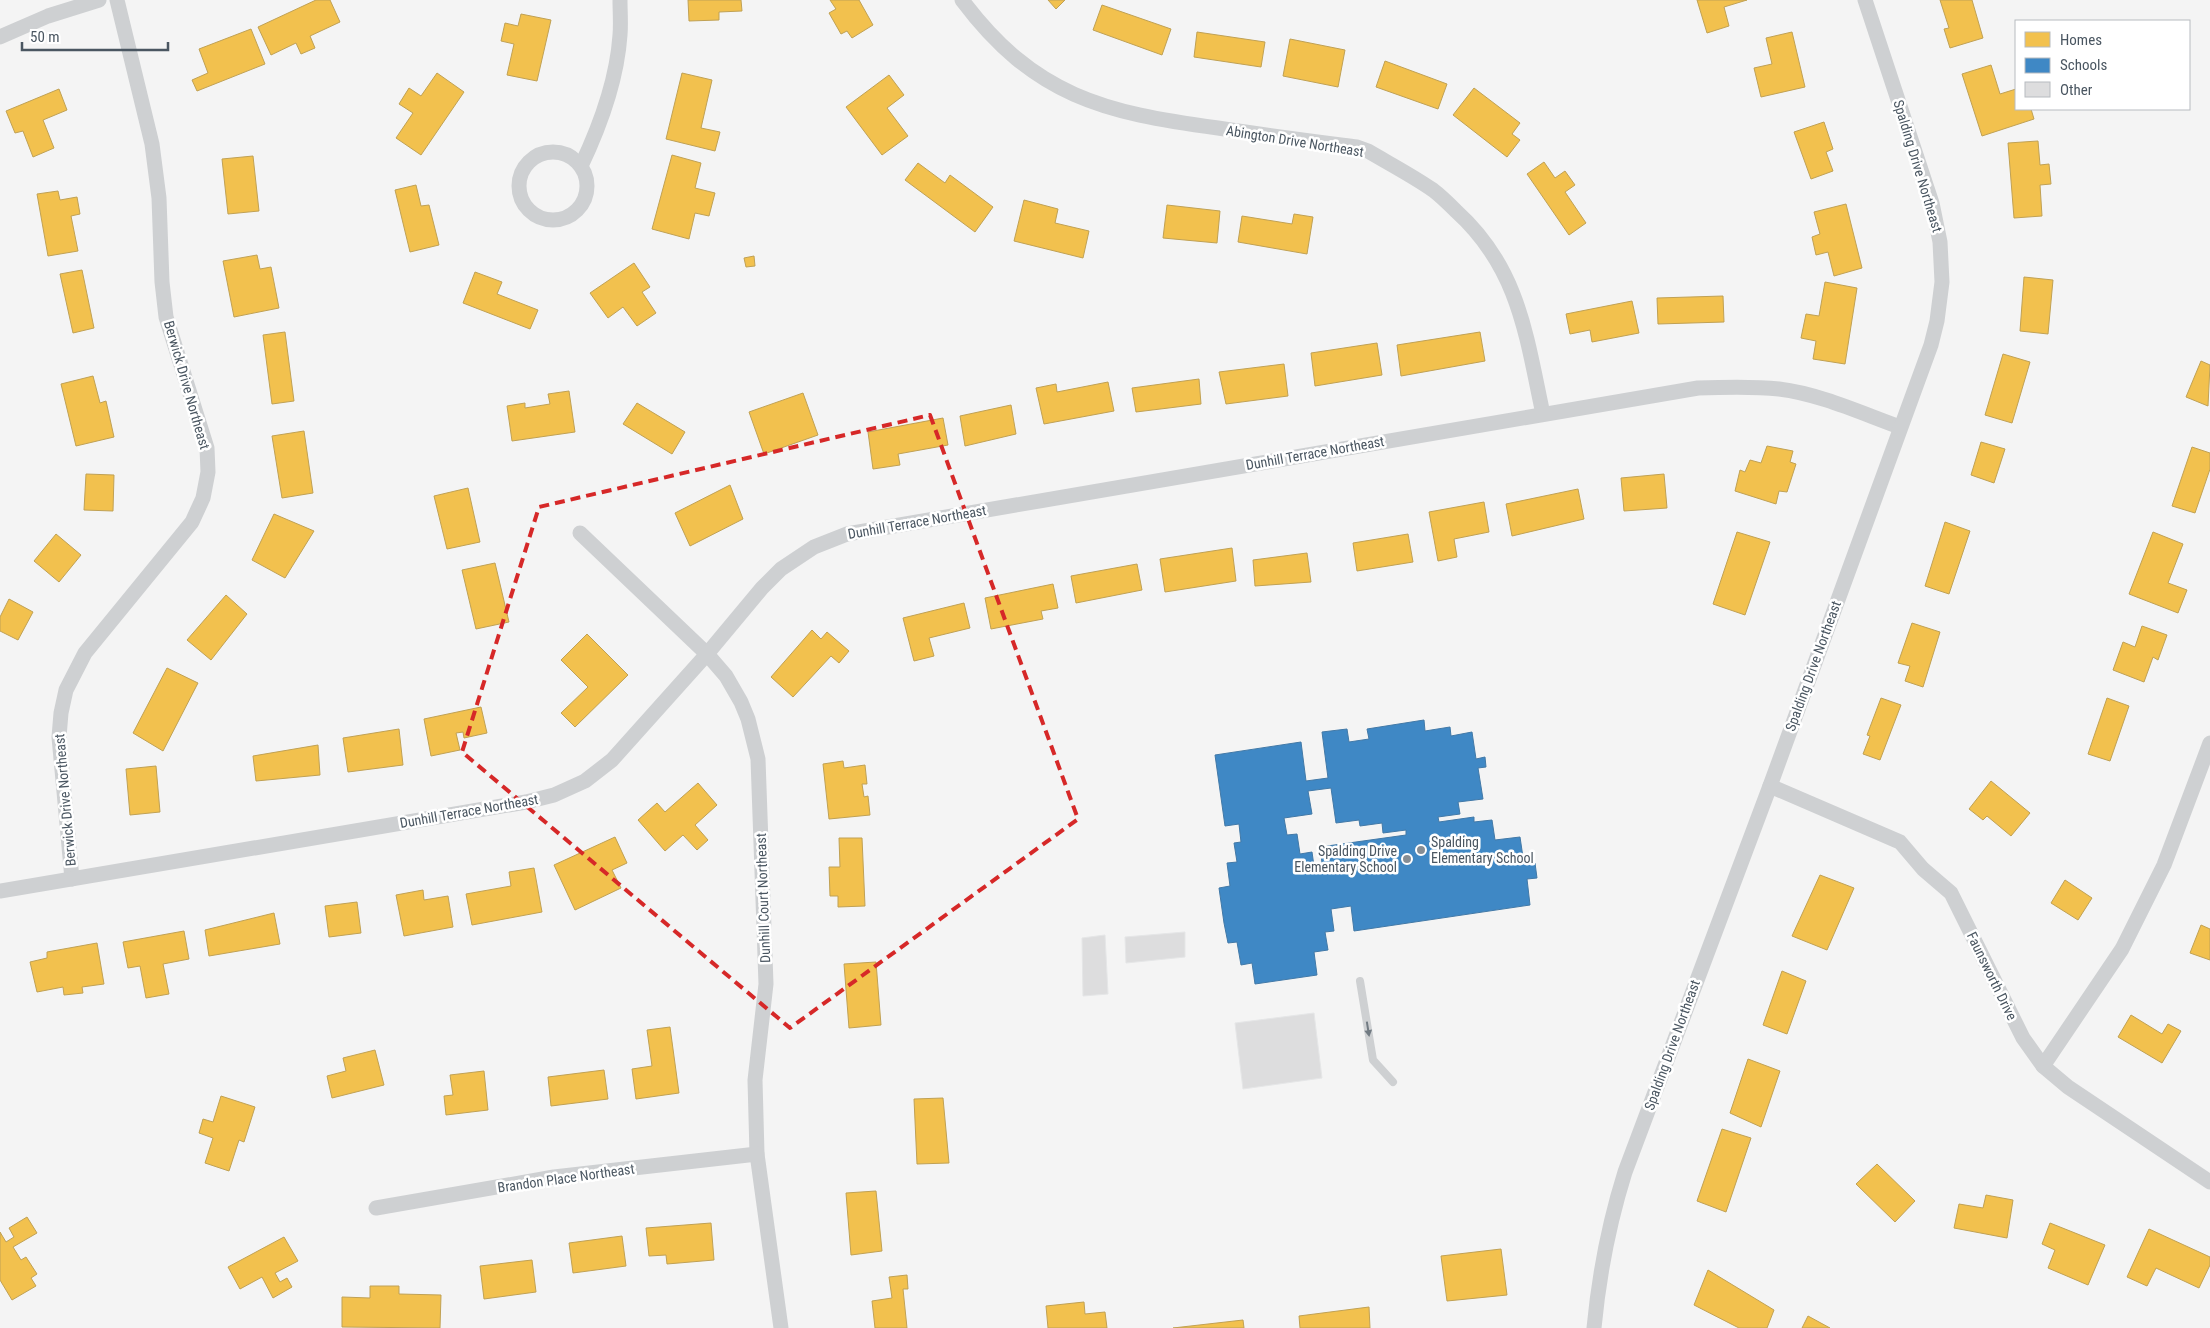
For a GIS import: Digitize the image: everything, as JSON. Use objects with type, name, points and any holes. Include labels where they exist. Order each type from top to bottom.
[{"type":"street","points":[[0,37],[48,16],[99,0]]},
{"type":"street","name":"Berwick Drive Northeast","points":[[72,879],[59,737],[60,713],[66,690],[85,653],[192,522],[203,498],[208,472],[207,448],[166,317],[162,282],[159,198],[152,144],[117,0]]},
{"type":"street","points":[[581,166],[594,137],[616,68],[620,35],[620,0]]},
{"type":"street","name":"Abington Drive Northeast","points":[[962,0],[985,30],[1016,59],[1046,81],[1084,100],[1118,112],[1154,120],[1357,147],[1368,151],[1434,191],[1475,228],[1492,250],[1507,278],[1522,319],[1543,414]]},
{"type":"street","name":"Spalding Drive Northeast","points":[[1594,1328],[1597,1291],[1614,1207],[1625,1172],[1770,786],[1931,345],[1937,321],[1942,282],[1940,242],[1932,203],[1864,0]]},
{"type":"street","points":[[551,151],[563,152],[581,166],[587,177],[588,189],[585,201],[579,210],[571,216],[551,221],[540,218],[530,212],[519,192],[519,180],[523,169],[530,160],[540,154],[551,151]]},
{"type":"street","name":"Dunhill Terrace Northeast","points":[[0,891],[526,802],[554,795],[585,780],[612,760],[762,588],[781,569],[814,547],[847,534],[1698,388],[1748,386],[1781,389],[1813,396],[1900,427]]},
{"type":"street","name":"Dunhill Court Northeast","points":[[580,533],[706,654],[726,676],[741,702],[752,730],[758,759],[766,984],[755,1080],[757,1154],[781,1328]]},
{"type":"street","points":[[2044,1066],[2122,949],[2164,865],[2210,743]]},
{"type":"street","name":"Faunsworth Drive","points":[[1770,786],[1900,842],[1923,870],[1951,893],[2023,1038],[2044,1066],[2068,1087],[2210,1182]]},
{"type":"street","name":"Brandon Place Northeast","points":[[376,1208],[554,1177],[757,1154]]},
{"type":"lane","points":[[1360,980],[1373,1060],[1393,1082]]},
{"type":"highlighted area","points":[[930,415],[1078,819],[790,1028],[462,752],[539,507]]},
{"type":"building: Homes","points":[[316,0],[330,0],[340,22],[310,36],[315,48],[301,54],[296,43],[271,55],[258,27]]},
{"type":"building: Homes","points":[[688,0],[741,0],[742,11],[719,12],[719,20],[689,21]]},
{"type":"building: Homes","points":[[830,0],[859,0],[873,25],[852,38],[847,31],[841,34],[829,13],[836,9]]},
{"type":"building: Homes","points":[[1048,0],[1065,0],[1056,9]]},
{"type":"building: Homes","points":[[1697,0],[1747,0],[1724,7],[1729,26],[1707,33]]},
{"type":"building: Homes","points":[[1940,0],[1972,0],[1983,38],[1950,48],[1944,29],[1949,28]]},
{"type":"building: Homes","points":[[1102,5],[1171,29],[1162,55],[1093,30]]},
{"type":"building: Homes","points":[[521,14],[551,20],[537,81],[507,75],[514,44],[501,41],[505,23],[518,26]]},
{"type":"building: Homes","points":[[251,29],[265,64],[197,91],[192,80],[208,73],[199,49]]},
{"type":"building: Homes","points":[[1197,32],[1265,42],[1261,67],[1194,57]]},
{"type":"building: Homes","points":[[1792,32],[1805,87],[1761,97],[1754,68],[1772,64],[1766,38]]},
{"type":"building: Homes","points":[[1290,39],[1345,50],[1338,87],[1283,76]]},
{"type":"building: Homes","points":[[1385,61],[1447,84],[1438,109],[1376,87]]},
{"type":"building: Homes","points":[[1991,65],[2000,94],[2015,89],[2015,110],[2031,110],[2034,119],[1982,136],[1962,74]]},
{"type":"building: Homes","points":[[437,73],[464,92],[421,155],[396,138],[413,113],[399,104],[409,88],[421,96]]},
{"type":"building: Homes","points":[[682,73],[712,80],[701,128],[720,132],[715,151],[666,139]]},
{"type":"building: Homes","points":[[889,75],[904,95],[887,108],[908,136],[882,155],[846,107]]},
{"type":"building: Homes","points":[[1474,88],[1520,123],[1512,134],[1520,140],[1507,157],[1453,115]]},
{"type":"building: Homes","points":[[59,89],[67,110],[43,120],[54,148],[33,157],[23,131],[15,133],[6,111]]},
{"type":"building: Homes","points":[[1824,122],[1833,149],[1826,152],[1833,171],[1811,179],[1794,132]]},
{"type":"building: Homes","points":[[2038,141],[2040,165],[2049,164],[2051,184],[2040,185],[2042,216],[2014,218],[2008,143]]},
{"type":"building: Homes","points":[[672,155],[701,163],[695,188],[715,193],[709,216],[695,213],[689,239],[652,229]]},
{"type":"building: Homes","points":[[253,156],[259,211],[228,214],[222,159]]},
{"type":"building: Homes","points":[[1544,162],[1555,178],[1565,171],[1575,185],[1565,192],[1586,223],[1569,235],[1527,174]]},
{"type":"building: Homes","points":[[918,163],[945,183],[950,175],[993,207],[975,232],[905,180]]},
{"type":"building: Homes","points":[[416,185],[421,206],[429,205],[439,245],[410,252],[395,190]]},
{"type":"building: Homes","points":[[58,191],[60,200],[77,197],[80,214],[71,216],[78,251],[48,256],[37,194]]},
{"type":"building: Homes","points":[[1024,200],[1058,209],[1055,223],[1089,231],[1083,258],[1014,241]]},
{"type":"building: Homes","points":[[1846,204],[1862,268],[1834,276],[1828,252],[1816,255],[1812,237],[1820,234],[1814,212]]},
{"type":"building: Homes","points":[[1167,205],[1220,211],[1217,243],[1163,238]]},
{"type":"building: Homes","points":[[1294,214],[1313,217],[1307,254],[1238,242],[1242,216],[1292,224]]},
{"type":"building: Homes","points":[[257,255],[260,269],[271,267],[279,308],[234,317],[223,261]]},
{"type":"building: Homes","points":[[754,256],[755,266],[746,267],[744,258]]},
{"type":"building: Homes","points":[[634,263],[650,287],[642,292],[656,313],[637,326],[623,307],[608,318],[590,293]]},
{"type":"building: Homes","points":[[82,270],[94,328],[73,333],[60,274]]},
{"type":"building: Homes","points":[[475,272],[502,282],[497,294],[538,310],[530,329],[463,303]]},
{"type":"building: Homes","points":[[2024,277],[2053,280],[2048,334],[2020,331]]},
{"type":"building: Homes","points":[[1825,282],[1857,288],[1845,364],[1813,359],[1816,341],[1801,338],[1806,314],[1819,316]]},
{"type":"building: Homes","points":[[1723,296],[1724,322],[1658,324],[1657,298]]},
{"type":"building: Homes","points":[[1632,301],[1639,333],[1592,342],[1590,330],[1570,334],[1566,314]]},
{"type":"building: Homes","points":[[285,332],[294,401],[272,404],[263,335]]},
{"type":"building: Homes","points":[[1480,332],[1485,361],[1401,376],[1397,345]]},
{"type":"building: Homes","points":[[1377,343],[1382,375],[1315,386],[1311,353]]},
{"type":"building: Homes","points":[[2003,354],[2030,362],[2012,423],[1985,415]]},
{"type":"building: Homes","points":[[2201,361],[2210,365],[2208,406],[2186,397]]},
{"type":"building: Homes","points":[[1284,364],[1288,396],[1226,404],[1219,372]]},
{"type":"building: Homes","points":[[93,376],[100,403],[106,401],[114,437],[76,446],[61,384]]},
{"type":"building: Homes","points":[[1199,379],[1201,404],[1136,412],[1132,388]]},
{"type":"building: Homes","points":[[1108,382],[1114,411],[1044,424],[1036,388],[1056,384],[1057,392]]},
{"type":"building: Homes","points":[[569,391],[575,432],[512,441],[507,406],[525,403],[525,408],[550,404],[548,394]]},
{"type":"building: Homes","points":[[803,393],[818,435],[764,454],[749,412]]},
{"type":"building: Homes","points":[[637,403],[685,432],[672,454],[623,424]]},
{"type":"building: Homes","points":[[1011,405],[1016,434],[965,446],[960,416]]},
{"type":"building: Homes","points":[[943,418],[948,445],[898,454],[900,465],[873,469],[868,432]]},
{"type":"building: Homes","points":[[304,431],[313,493],[282,498],[272,436]]},
{"type":"building: Homes","points":[[1981,442],[2005,449],[1994,483],[1971,475]]},
{"type":"building: Homes","points":[[1767,446],[1793,451],[1790,462],[1796,464],[1787,492],[1779,491],[1776,504],[1735,491],[1740,470],[1745,472],[1750,460],[1761,463]]},
{"type":"building: Homes","points":[[2192,447],[2210,453],[2210,469],[2195,513],[2172,506]]},
{"type":"building: Homes","points":[[86,474],[114,475],[113,511],[84,510]]},
{"type":"building: Homes","points":[[1664,474],[1667,508],[1624,511],[1621,478]]},
{"type":"building: Homes","points":[[730,485],[743,519],[690,546],[675,513]]},
{"type":"building: Homes","points":[[468,488],[480,542],[447,549],[434,496]]},
{"type":"building: Homes","points":[[1578,489],[1584,519],[1512,536],[1506,504]]},
{"type":"building: Homes","points":[[1484,502],[1489,532],[1454,539],[1457,557],[1438,561],[1429,512]]},
{"type":"building: Homes","points":[[274,514],[314,531],[285,578],[252,560]]},
{"type":"building: Homes","points":[[1945,522],[1970,531],[1949,594],[1925,586]]},
{"type":"building: Homes","points":[[1737,532],[1770,542],[1745,615],[1713,604]]},
{"type":"building: Homes","points":[[2153,532],[2183,544],[2168,583],[2187,590],[2178,613],[2129,594]]},
{"type":"building: Homes","points":[[56,534],[81,555],[59,582],[34,561]]},
{"type":"building: Homes","points":[[1408,534],[1413,562],[1357,571],[1353,543]]},
{"type":"building: Homes","points":[[1232,548],[1236,581],[1165,592],[1160,559]]},
{"type":"building: Homes","points":[[1307,553],[1311,582],[1255,586],[1253,560]]},
{"type":"building: Homes","points":[[495,563],[509,622],[476,629],[462,570]]},
{"type":"building: Homes","points":[[1137,564],[1142,590],[1076,603],[1071,576]]},
{"type":"building: Homes","points":[[1053,584],[1058,608],[1041,611],[1043,619],[991,629],[985,598]]},
{"type":"building: Homes","points":[[226,595],[247,614],[211,660],[187,640]]},
{"type":"building: Homes","points":[[9,599],[33,612],[18,640],[0,631],[0,617]]},
{"type":"building: Homes","points":[[964,603],[970,628],[929,638],[934,656],[914,661],[903,618]]},
{"type":"building: Homes","points":[[1912,623],[1940,632],[1923,687],[1905,681],[1910,666],[1898,663]]},
{"type":"building: Homes","points":[[2142,626],[2167,635],[2158,660],[2153,657],[2144,682],[2113,670],[2123,642],[2135,647]]},
{"type":"building: Homes","points":[[812,630],[821,639],[827,632],[849,651],[839,663],[831,656],[793,697],[771,677]]},
{"type":"building: Homes","points":[[587,634],[628,675],[575,727],[561,713],[588,687],[561,660]]},
{"type":"building: Homes","points":[[167,668],[198,683],[163,751],[133,733]]},
{"type":"building: Homes","points":[[1881,698],[1901,705],[1880,760],[1863,754],[1870,736],[1867,735]]},
{"type":"building: Homes","points":[[2107,698],[2129,706],[2110,761],[2088,754]]},
{"type":"building: Homes","points":[[481,707],[487,733],[464,738],[463,732],[456,733],[460,750],[431,756],[424,719]]},
{"type":"building: Homes","points":[[399,729],[403,765],[348,772],[343,738]]},
{"type":"building: Homes","points":[[318,745],[320,775],[256,781],[253,756]]},
{"type":"building: Homes","points":[[843,761],[844,768],[865,765],[867,784],[862,784],[864,797],[868,796],[870,815],[829,819],[823,764]]},
{"type":"building: Homes","points":[[156,766],[160,812],[130,815],[126,769]]},
{"type":"building: Homes","points":[[1991,781],[2030,813],[2011,836],[1987,816],[1983,820],[1969,809]]},
{"type":"building: Homes","points":[[698,783],[717,805],[695,825],[708,840],[697,850],[683,835],[665,851],[638,820],[657,803],[665,812]]},
{"type":"building: Homes","points":[[615,837],[627,863],[612,870],[621,888],[575,910],[554,865]]},
{"type":"building: Homes","points":[[839,838],[862,838],[865,906],[838,907],[838,896],[830,896],[829,867],[840,867]]},
{"type":"building: Homes","points":[[534,868],[542,912],[472,925],[466,894],[511,886],[509,872]]},
{"type":"building: Homes","points":[[1820,875],[1854,888],[1827,950],[1792,936]]},
{"type":"building: Homes","points":[[2065,880],[2092,898],[2078,920],[2051,903]]},
{"type":"building: Homes","points":[[423,890],[424,900],[448,896],[453,927],[404,936],[396,895]]},
{"type":"building: Homes","points":[[357,902],[361,933],[329,937],[325,906]]},
{"type":"building: Homes","points":[[274,913],[280,944],[209,956],[205,930]]},
{"type":"building: Homes","points":[[2201,925],[2210,929],[2210,960],[2190,953]]},
{"type":"building: Homes","points":[[184,931],[189,959],[163,964],[169,994],[146,998],[140,966],[128,968],[123,942]]},
{"type":"building: Homes","points":[[97,943],[104,984],[82,987],[83,993],[64,995],[63,987],[37,992],[30,962],[47,958],[47,952]]},
{"type":"building: Homes","points":[[876,962],[881,1025],[849,1028],[844,964]]},
{"type":"building: Homes","points":[[1782,971],[1806,981],[1787,1034],[1763,1025]]},
{"type":"building: Homes","points":[[2131,1015],[2162,1034],[2168,1024],[2181,1031],[2162,1063],[2118,1037]]},
{"type":"building: Homes","points":[[670,1027],[679,1093],[636,1099],[632,1069],[652,1066],[647,1030]]},
{"type":"building: Homes","points":[[375,1050],[384,1085],[332,1098],[327,1076],[346,1071],[343,1058]]},
{"type":"building: Homes","points":[[1748,1059],[1780,1071],[1761,1127],[1730,1113]]},
{"type":"building: Homes","points":[[604,1070],[608,1099],[551,1106],[548,1077]]},
{"type":"building: Homes","points":[[484,1071],[488,1110],[446,1115],[444,1096],[453,1095],[450,1075]]},
{"type":"building: Homes","points":[[221,1096],[255,1107],[244,1142],[239,1140],[229,1171],[205,1163],[213,1138],[199,1133],[203,1119],[213,1122]]},
{"type":"building: Homes","points":[[943,1098],[949,1163],[917,1164],[914,1099]]},
{"type":"building: Homes","points":[[1722,1129],[1751,1138],[1726,1212],[1697,1201]]},
{"type":"building: Homes","points":[[1877,1164],[1915,1201],[1895,1222],[1856,1184]]},
{"type":"building: Homes","points":[[876,1191],[882,1251],[851,1255],[846,1193]]},
{"type":"building: Homes","points":[[1986,1195],[2013,1200],[2007,1238],[1954,1228],[1959,1204],[1983,1208]]},
{"type":"building: Homes","points":[[27,1217],[37,1233],[13,1247],[21,1260],[26,1257],[37,1274],[31,1278],[36,1286],[12,1300],[0,1280],[0,1232],[6,1242],[14,1237],[9,1228]]},
{"type":"building: Homes","points":[[711,1223],[714,1260],[667,1264],[666,1255],[649,1256],[646,1228]]},
{"type":"building: Homes","points":[[2050,1223],[2105,1245],[2088,1285],[2048,1268],[2055,1250],[2042,1244]]},
{"type":"building: Homes","points":[[2149,1229],[2210,1257],[2210,1265],[2199,1288],[2156,1268],[2147,1286],[2127,1277]]},
{"type":"building: Homes","points":[[622,1236],[626,1266],[573,1273],[569,1243]]},
{"type":"building: Homes","points":[[284,1237],[298,1261],[275,1273],[280,1282],[287,1278],[292,1287],[273,1298],[262,1277],[240,1289],[228,1267]]},
{"type":"building: Homes","points":[[1501,1249],[1507,1295],[1447,1301],[1441,1256]]},
{"type":"building: Homes","points":[[532,1260],[536,1292],[484,1299],[480,1266]]},
{"type":"building: Homes","points":[[1708,1270],[1774,1310],[1767,1328],[1739,1328],[1694,1305]]},
{"type":"building: Homes","points":[[907,1275],[908,1289],[903,1289],[907,1328],[875,1328],[872,1301],[892,1298],[889,1277]]},
{"type":"building: Homes","points":[[370,1286],[399,1286],[399,1294],[441,1295],[440,1328],[342,1327],[342,1297],[370,1298]]},
{"type":"building: Homes","points":[[1084,1302],[1085,1314],[1105,1312],[1107,1328],[1048,1328],[1046,1306]]},
{"type":"building: Homes","points":[[1369,1307],[1370,1328],[1300,1328],[1299,1316]]},
{"type":"building: Homes","points":[[1808,1316],[1830,1328],[1802,1328]]},
{"type":"building: Homes","points":[[1243,1320],[1244,1328],[1173,1328]]},
{"type":"building: Schools","name":"Spalding Elementary School","points":[[1424,720],[1425,731],[1450,727],[1451,736],[1472,732],[1476,759],[1485,757],[1486,767],[1478,768],[1483,799],[1458,802],[1460,814],[1438,817],[1439,822],[1474,817],[1474,822],[1492,820],[1495,840],[1520,837],[1524,864],[1535,863],[1537,878],[1527,879],[1530,905],[1354,931],[1351,906],[1331,909],[1334,931],[1325,932],[1328,950],[1314,952],[1317,975],[1255,984],[1252,963],[1241,965],[1237,942],[1228,943],[1224,923],[1219,888],[1230,886],[1227,863],[1237,862],[1234,843],[1241,842],[1239,824],[1225,826],[1215,755],[1301,742],[1306,781],[1328,778],[1322,732],[1347,729],[1349,742],[1369,739],[1367,729]],"holes":[[[1331,788],[1336,823],[1359,820],[1360,826],[1382,823],[1383,833],[1406,830],[1406,835],[1320,847],[1323,871],[1315,873],[1312,852],[1300,854],[1297,834],[1287,835],[1284,818],[1312,814],[1308,791]]]},
{"type":"building: Other","points":[[1185,932],[1185,957],[1126,963],[1125,937]]},
{"type":"building: Other","points":[[1105,935],[1108,994],[1083,996],[1082,938]]},
{"type":"building: Other","points":[[1314,1013],[1322,1078],[1243,1089],[1235,1023]]},
{"type":"place","name":"Spalding Elementary School","points":[[1421,850]]},
{"type":"place","name":"Spalding Drive Elementary School","points":[[1407,859]]}]
